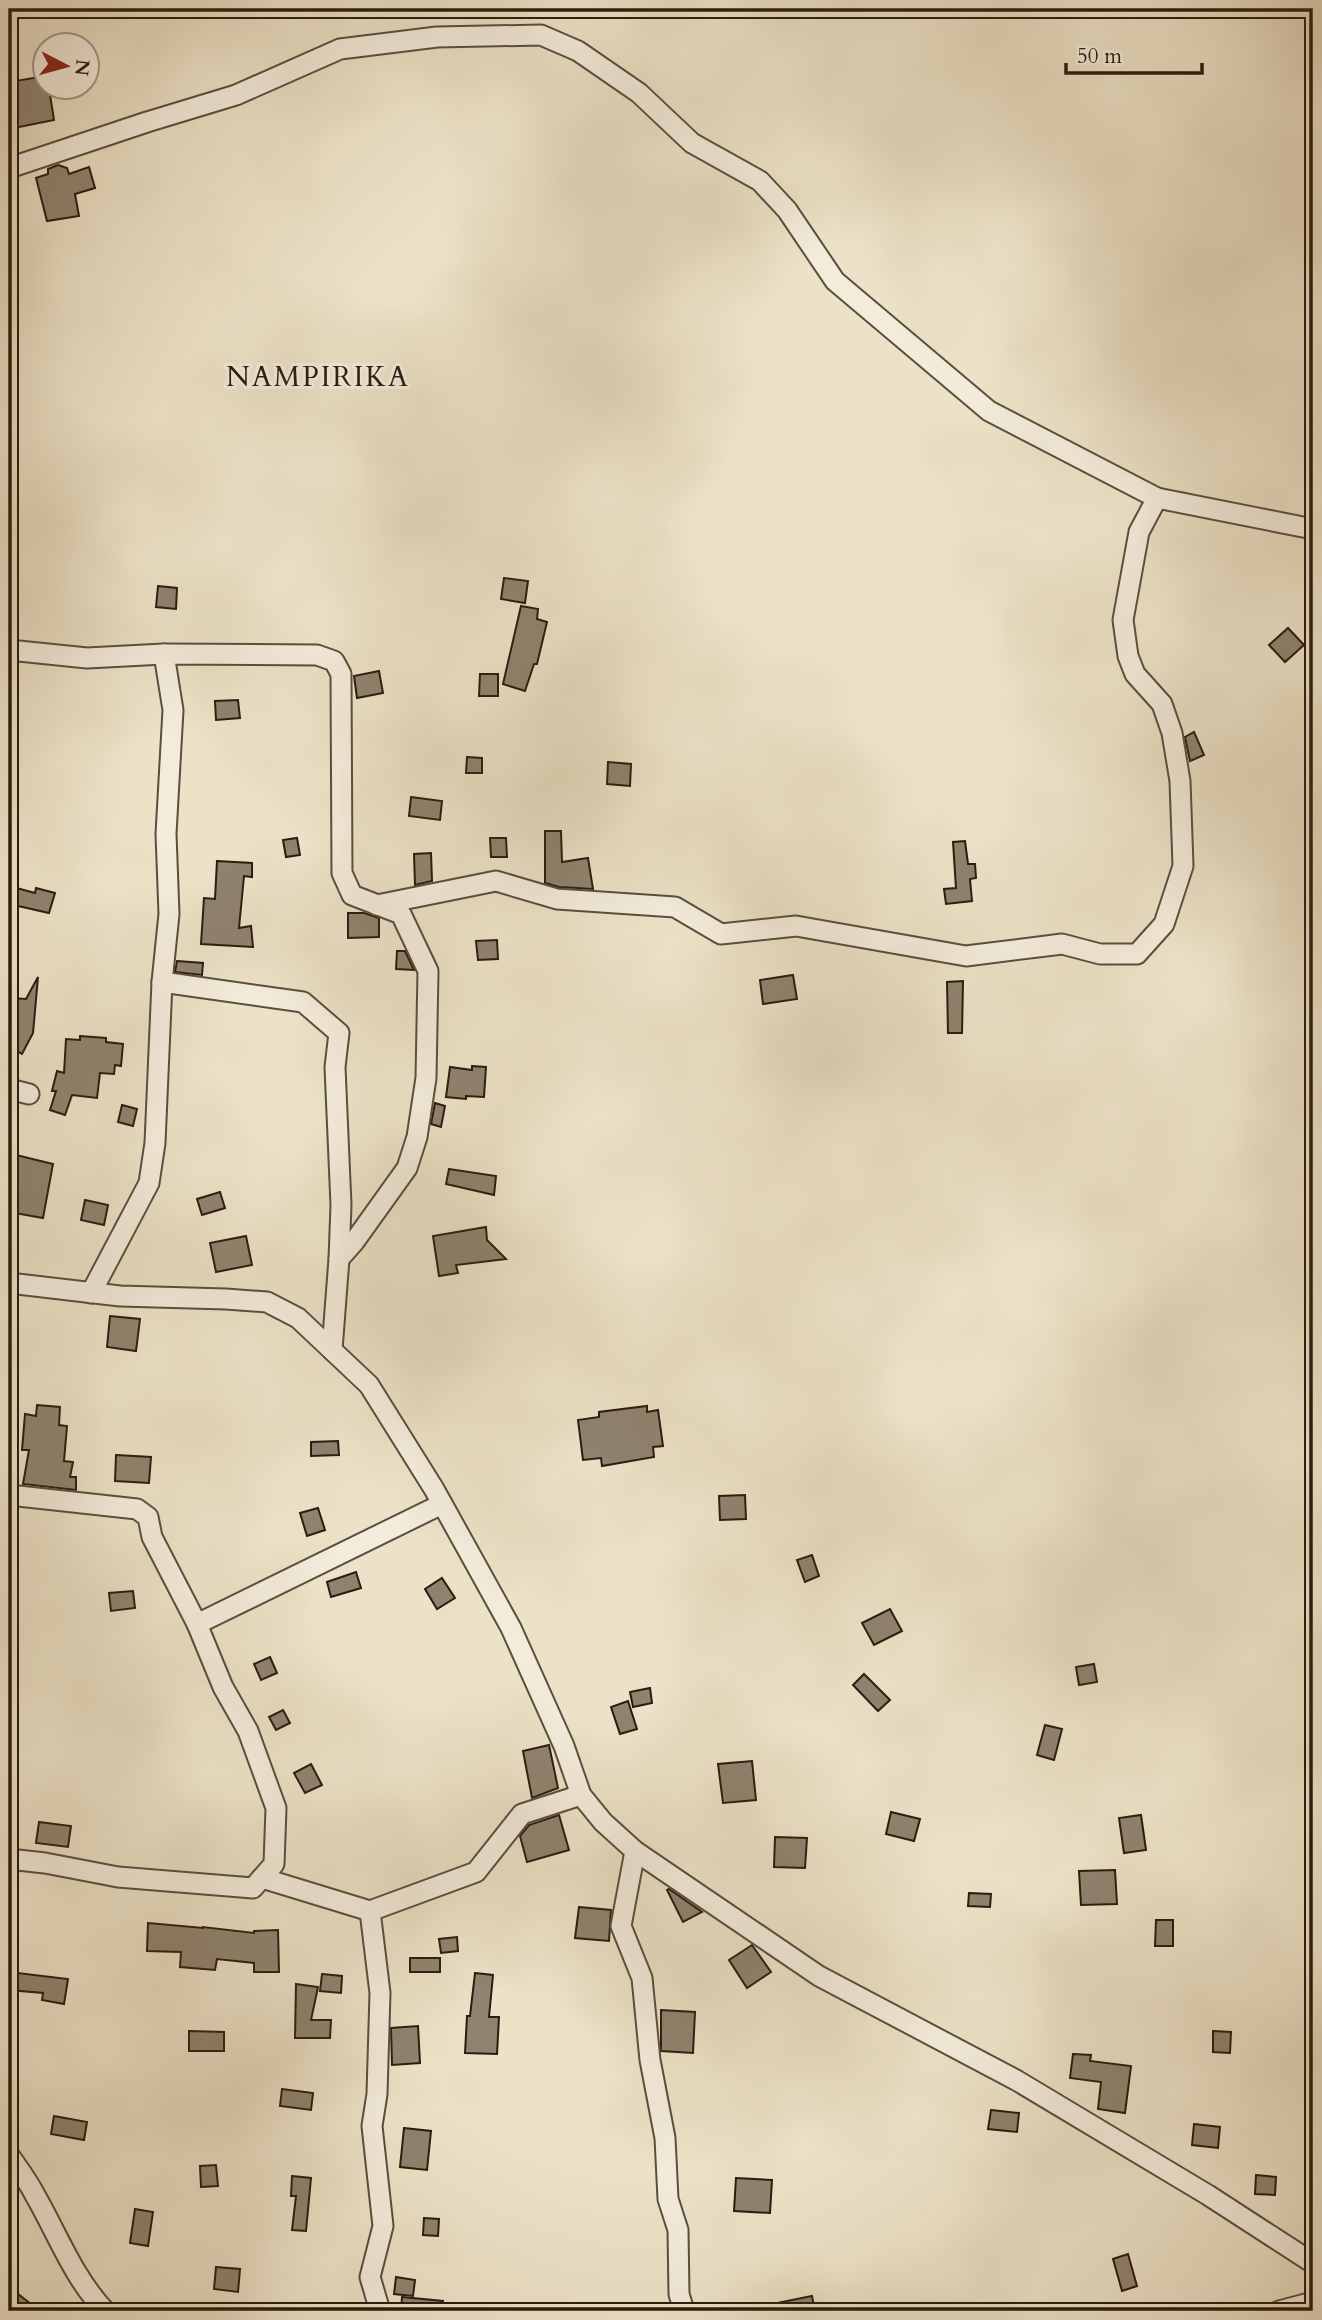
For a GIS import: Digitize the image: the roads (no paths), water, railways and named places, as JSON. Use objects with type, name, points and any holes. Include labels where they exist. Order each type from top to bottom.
[{"type":"street","points":[[9,168],[236,95],[340,48],[436,37],[541,35],[578,51],[639,93],[692,143],[760,181],[787,210],[835,281],[989,411],[1157,498],[1313,529]]},
{"type":"street","points":[[377,905],[496,881],[557,899],[675,907],[721,934],[796,926],[966,956],[1062,944],[1100,954],[1138,954],[1164,924],[1182,866],[1180,781],[1172,733],[1162,704],[1135,674],[1123,631],[1139,532],[1157,498]]},
{"type":"street","points":[[9,650],[87,657],[164,654],[317,655],[334,661],[341,674],[342,873],[352,895],[401,914],[428,971],[426,1078],[417,1137],[407,1168],[339,1259]]},
{"type":"street","points":[[91,1293],[149,1183],[155,1143],[162,982],[169,914],[166,834],[173,710],[164,654]]},
{"type":"street","points":[[162,982],[303,1002],[338,1033],[335,1067],[341,1205],[332,1350]]},
{"type":"street","points":[[9,1089],[29,1094]]},
{"type":"street","points":[[9,1283],[91,1293],[267,1302],[298,1318],[369,1385],[442,1504],[511,1628],[564,1746],[580,1795],[603,1822],[635,1851],[819,1976],[1016,2080],[1208,2195],[1313,2263]]},
{"type":"street","points":[[9,1495],[137,1509],[148,1517],[152,1537],[197,1624],[223,1687],[248,1731],[276,1808],[274,1864],[253,1888],[118,1877],[9,1859]]},
{"type":"street","points":[[197,1624],[442,1504]]},
{"type":"street","points":[[262,1878],[370,1911],[476,1872],[522,1814],[580,1795]]},
{"type":"street","points":[[635,1851],[621,1926],[642,1978],[650,2060],[665,2138],[668,2199],[678,2230],[679,2294],[684,2311]]},
{"type":"street","points":[[370,1911],[380,1993],[377,2094],[372,2126],[383,2226],[370,2277],[380,2311]]},
{"type":"street","points":[[9,2155],[35,2195],[64,2254],[93,2299],[104,2311]]},
{"type":"street","points":[[1279,2311],[1313,2302]]},
{"type":"district","name":"NAMPIRIKA","points":[[318,376]]}]
